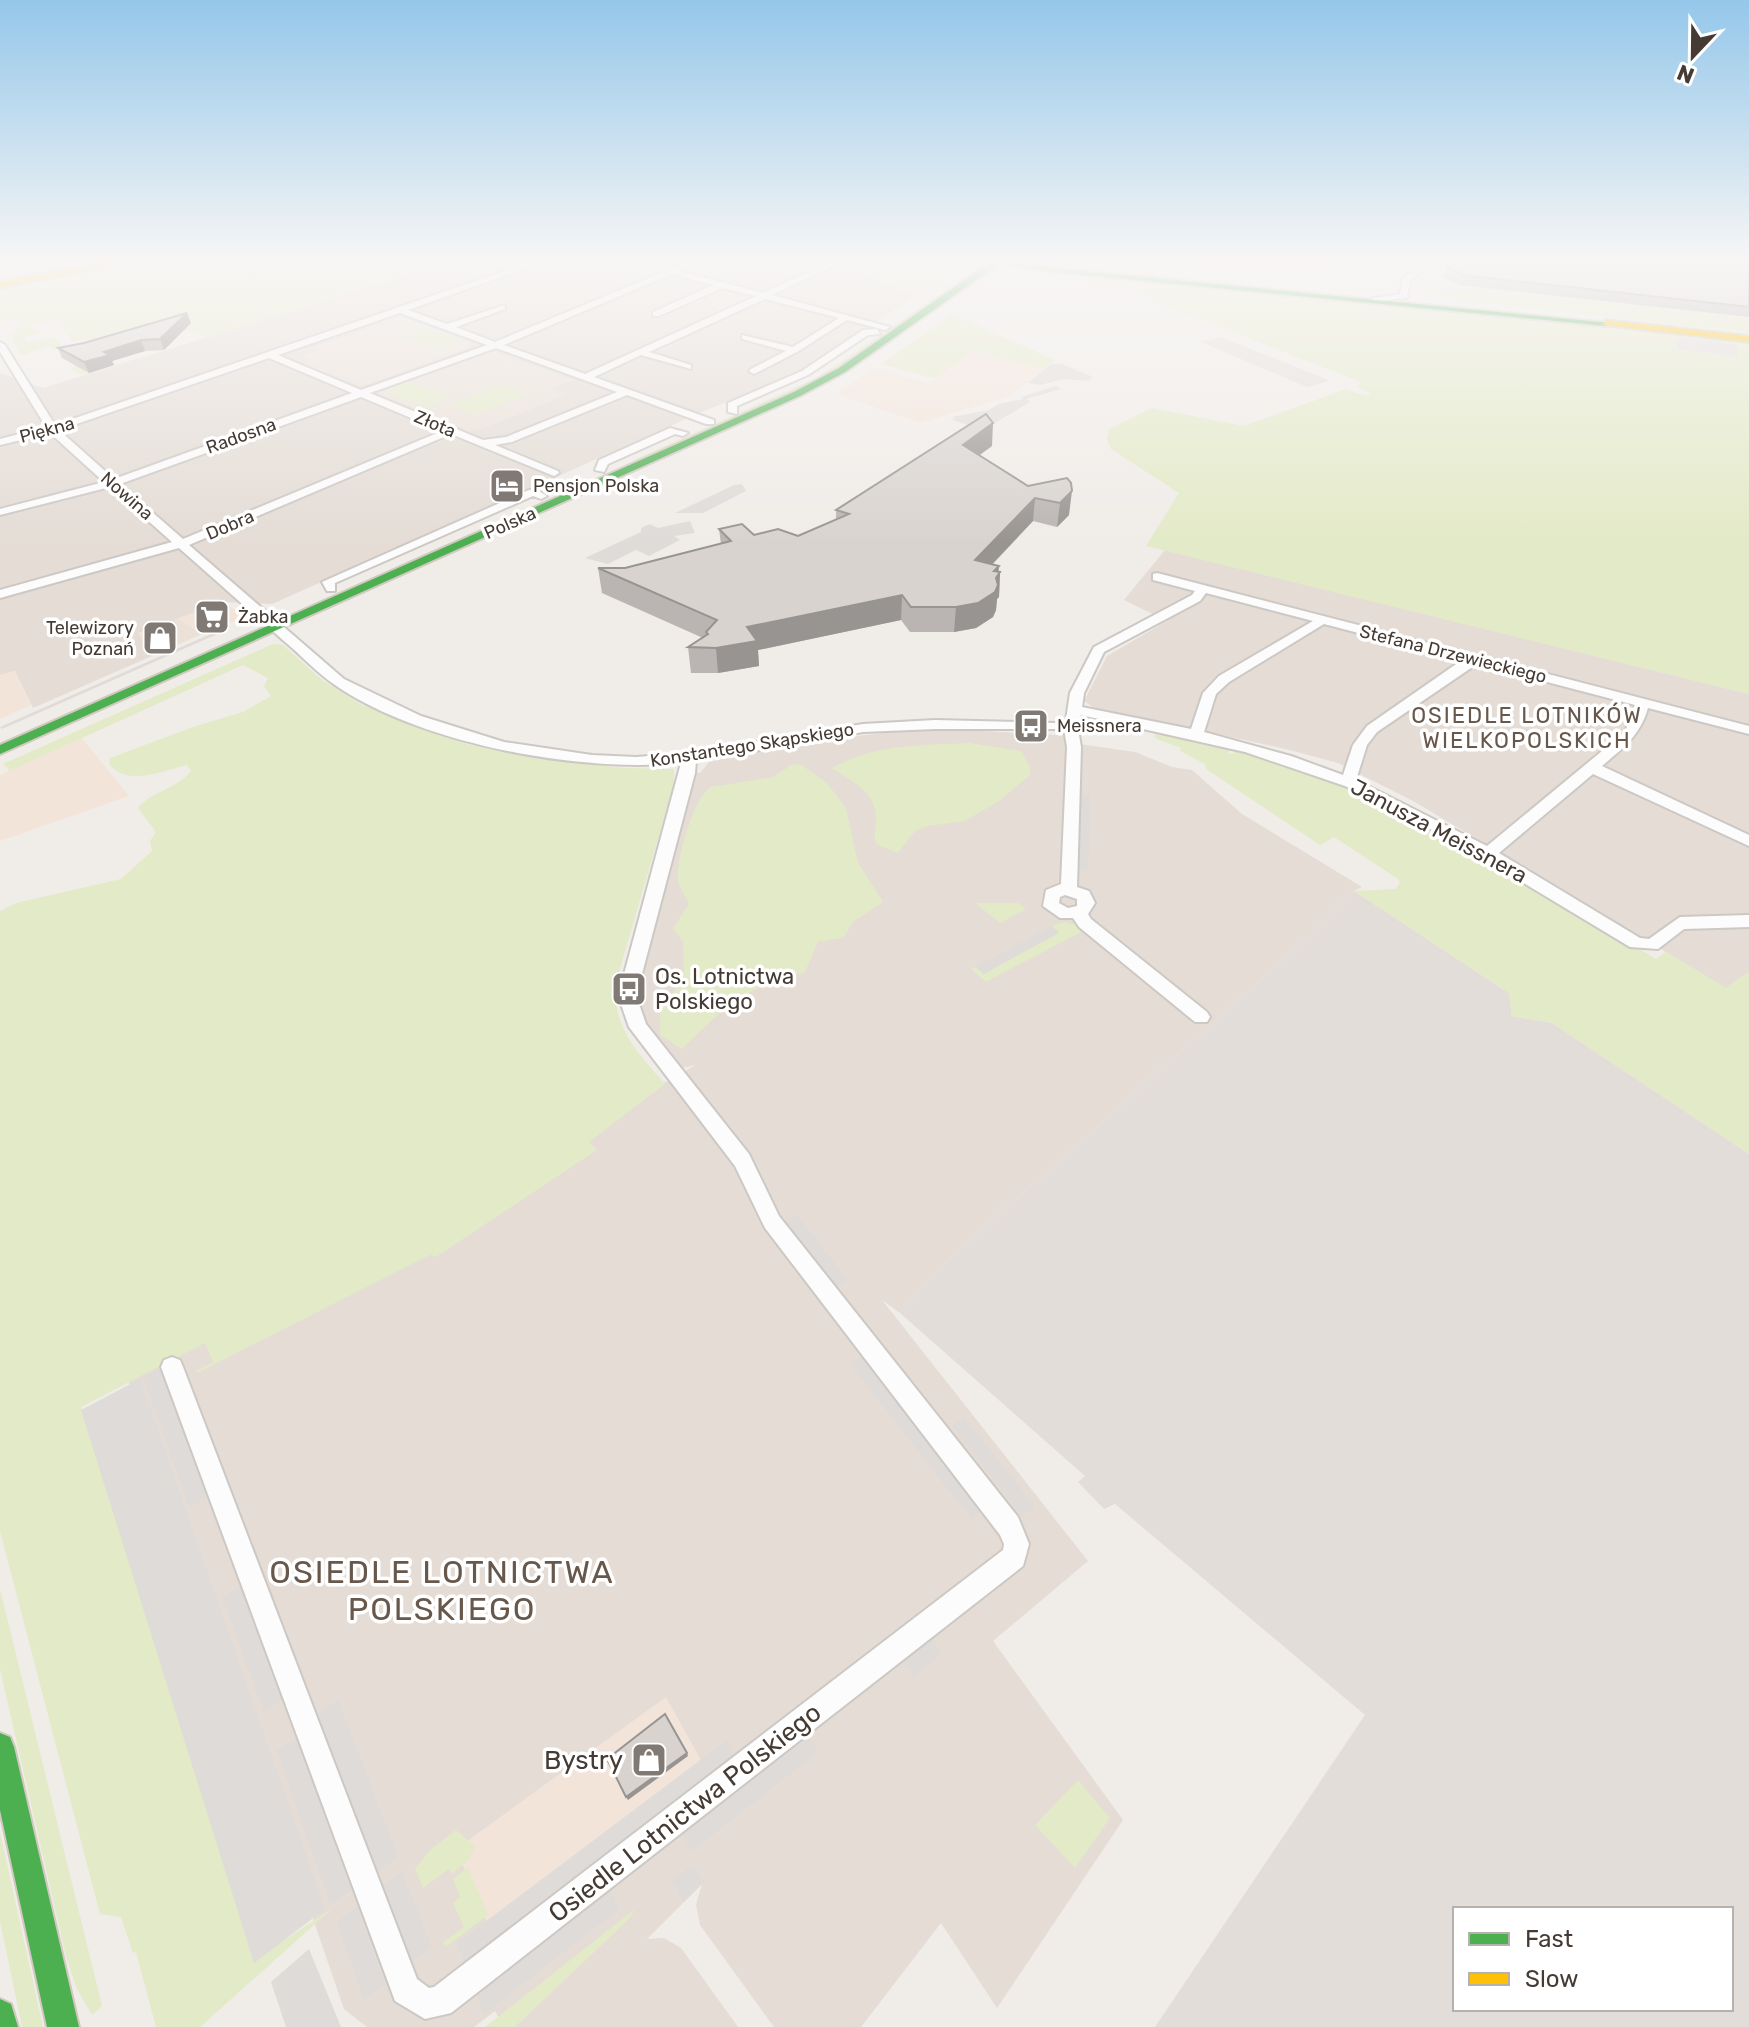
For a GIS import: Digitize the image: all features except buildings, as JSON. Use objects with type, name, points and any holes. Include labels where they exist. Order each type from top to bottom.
[{"type":"street","name":"Nowina","points":[[5,354],[52,430],[271,622]]},
{"type":"street","name":"Piękna","points":[[0,442],[52,430],[278,354]]},
{"type":"street","name":"Radosna","points":[[0,512],[112,483],[470,354]]},
{"type":"street","points":[[519,354],[710,422]]},
{"type":"street","points":[[586,377],[637,354]]},
{"type":"street","points":[[646,354],[688,367]]},
{"type":"street","points":[[754,371],[787,354]]},
{"type":"street","name":"Polska","points":[[0,750],[271,622],[330,585],[733,412],[810,376],[844,354]]},
{"type":"street","name":"Polska","points":[[0,734],[271,622],[818,384],[860,354]]},
{"type":"street","name":"Złota","points":[[271,356],[554,473]]},
{"type":"street","points":[[6,377],[17,375]]},
{"type":"street","points":[[481,443],[508,440],[626,392]]},
{"type":"street","name":"Dobra","points":[[0,594],[181,544],[450,431]]},
{"type":"street","name":"Stefana Drzewieckiego","points":[[1157,577],[1749,730]]},
{"type":"street","points":[[1069,889],[1074,747],[1072,717],[1077,693],[1099,650],[1196,598],[1203,589]]},
{"type":"street","points":[[1195,737],[1210,693],[1224,679],[1321,620]]},
{"type":"street","name":"Konstantego Skąpskiego","points":[[271,622],[339,682],[362,696],[475,739],[522,750],[616,760],[689,758],[814,734],[898,725],[1056,727],[1072,717]]},
{"type":"street","points":[[1348,782],[1360,745],[1372,729],[1466,665],[1469,658]]},
{"type":"street","points":[[1488,854],[1630,735],[1643,703]]},
{"type":"street","name":"Janusza Meissnera","points":[[1072,717],[1195,737],[1281,758],[1348,782],[1400,806],[1488,854],[1636,943],[1652,945],[1680,923],[1749,921]]},
{"type":"street","name":"Osiedle Lotnictwa Polskiego","points":[[172,1367],[406,1990],[425,2004],[440,2002],[771,1748],[1015,1555],[1016,1539],[1009,1526],[836,1296],[766,1214],[742,1160],[638,1027],[629,999],[689,771],[689,758]]},
{"type":"street","points":[[1591,767],[1749,841]]},
{"type":"street","points":[[1069,889],[1086,899],[1086,907],[1078,912],[1061,912],[1050,902],[1056,891],[1069,889]]},
{"type":"street","points":[[1078,912],[1085,923],[1201,1017]]},
{"type":"street","points":[[0,1747],[63,2027]]},
{"type":"street","points":[[0,2015],[2,2027]]},
{"type":"shaded area","points":[[155,354],[830,354],[809,368],[697,414],[272,604],[224,602],[139,633],[152,656],[33,708],[15,671],[0,675],[0,373],[43,388]]},
{"type":"shaded area","points":[[453,354],[362,386],[305,364],[308,360],[300,356]]},
{"type":"shaded area","points":[[479,354],[499,354],[573,380],[551,389],[565,395],[483,429],[468,431],[375,392]]},
{"type":"shaded area","points":[[968,354],[986,354],[1043,369],[1010,396],[920,423],[837,394],[875,368],[929,384]]},
{"type":"shaded area","points":[[1228,354],[1263,354],[1329,381],[1307,387]]},
{"type":"shaded area","points":[[1713,354],[1738,354],[1739,357]]},
{"type":"shaded area","points":[[1051,364],[1062,364],[1093,377],[1089,379],[1093,381],[1064,379],[1040,385],[1028,383]]},
{"type":"shaded area","points":[[1056,386],[1061,389],[1026,399],[1030,402],[983,430],[952,420],[955,418],[952,417],[989,410]]},
{"type":"shaded area","points":[[742,484],[746,491],[703,513],[675,513],[734,485]]},
{"type":"shaded area","points":[[690,521],[695,533],[674,536],[680,540],[649,556],[636,550],[608,564],[585,558],[641,532],[641,528],[650,524],[658,528]]},
{"type":"shaded area","points":[[1165,550],[1749,694],[1749,972],[1726,988],[1415,802],[1338,763],[1093,707],[1084,701],[1107,656],[1167,621],[1124,600]]},
{"type":"shaded area","points":[[224,602],[242,615],[240,619],[202,634],[178,618]]},
{"type":"shaded area","points":[[178,618],[202,634],[173,647],[159,625]]},
{"type":"shaded area","points":[[159,625],[173,647],[152,656],[138,633]]},
{"type":"shaded area","points":[[222,632],[2,729],[0,727],[213,633]]},
{"type":"shaded area","points":[[15,671],[31,705],[0,719],[0,675]]},
{"type":"shaded area","points":[[967,730],[1072,736],[1072,743],[1135,752],[1172,767],[1192,770],[1242,814],[1362,887],[937,1270],[900,1313],[882,1300],[1088,1561],[993,1641],[1123,1820],[997,2008],[941,1923],[861,2027],[774,2027],[700,1925],[696,1905],[702,1884],[647,1939],[664,1938],[681,1948],[738,2027],[504,2027],[495,2011],[474,2027],[367,2027],[344,2009],[128,1380],[696,1065],[678,1069],[644,1027],[635,997],[689,774],[700,773],[709,762],[805,742],[892,732]]},
{"type":"shaded area","points":[[82,738],[129,796],[0,841],[0,775]]},
{"type":"shaded area","points":[[1080,795],[1090,796],[1088,871],[1077,870]]},
{"type":"shaded area","points":[[1354,891],[1509,993],[1512,1016],[1552,1023],[1749,1154],[1749,2027],[1155,2027],[1365,1715],[1115,1504],[1104,1509],[1078,1482],[1085,1476],[900,1313],[937,1270],[1315,931]]},
{"type":"shaded area","points":[[1052,926],[1059,933],[983,974],[976,967]]},
{"type":"shaded area","points":[[797,1215],[848,1280],[835,1288],[784,1222]]},
{"type":"shaded area","points":[[864,1355],[986,1508],[972,1520],[850,1364]]},
{"type":"shaded area","points":[[161,1368],[207,1497],[189,1507],[143,1377]]},
{"type":"shaded area","points":[[140,1379],[325,1909],[254,1963],[81,1410]]},
{"type":"shaded area","points":[[964,1417],[1035,1507],[1022,1516],[952,1426]]},
{"type":"shaded area","points":[[240,1586],[282,1700],[264,1712],[222,1597]]},
{"type":"shaded area","points":[[931,1638],[942,1654],[914,1677],[903,1661]]},
{"type":"shaded area","points":[[666,1697],[711,1778],[495,1942],[456,1849]]},
{"type":"shaded area","points":[[338,1700],[398,1857],[376,1872],[317,1714]]},
{"type":"shaded area","points":[[807,1734],[818,1752],[692,1851],[681,1832]]},
{"type":"shaded area","points":[[296,1738],[351,1890],[330,1904],[277,1750]]},
{"type":"shaded area","points":[[727,1740],[736,1758],[465,1964],[457,1943]]},
{"type":"shaded area","points":[[694,1865],[704,1882],[684,1902],[672,1880]]},
{"type":"shaded area","points":[[402,1872],[432,1947],[412,1961],[382,1886]]},
{"type":"shaded area","points":[[609,1888],[619,1909],[484,2014],[476,1991]]},
{"type":"shaded area","points":[[357,1908],[385,1984],[364,1999],[337,1922]]},
{"type":"shaded area","points":[[309,1949],[341,2027],[286,2027],[271,1982]]},
{"type":"green space","points":[[155,354],[83,376],[70,368],[79,366],[88,373]]},
{"type":"green space","points":[[852,354],[857,354],[822,378],[638,462],[633,460],[818,377]]},
{"type":"green space","points":[[896,354],[968,354],[937,378],[881,364]]},
{"type":"green space","points":[[986,354],[1041,354],[1055,360],[1043,369]]},
{"type":"green space","points":[[1288,354],[1749,354],[1749,694],[1146,546],[1179,493],[1111,449],[1107,439],[1109,429],[1152,408],[1244,426],[1346,389],[1366,396],[1371,393],[1356,387],[1361,382]]},
{"type":"green space","points":[[407,382],[448,398],[426,407],[385,391]]},
{"type":"green space","points":[[500,385],[525,394],[475,415],[450,405]]},
{"type":"green space","points":[[273,644],[283,645],[322,680],[362,705],[470,745],[532,758],[625,768],[674,769],[674,784],[616,982],[618,1012],[628,1038],[665,1084],[589,1142],[597,1150],[436,1257],[430,1255],[197,1373],[213,1362],[205,1343],[81,1407],[255,1960],[334,1907],[200,2027],[156,2027],[136,1952],[133,1953],[121,1917],[100,1914],[0,1531],[0,911],[16,903],[121,879],[152,851],[150,841],[156,832],[138,808],[191,771],[187,765],[145,775],[125,775],[109,764],[110,758],[243,712],[271,696],[264,686],[268,678],[243,665],[7,772],[9,769],[3,764]]},
{"type":"green space","points":[[1159,732],[1230,748],[1228,753],[1233,754],[1236,749],[1293,766],[1401,811],[1505,867],[1656,959],[1666,952],[1726,988],[1749,972],[1749,1154],[1552,1023],[1512,1016],[1509,993],[1354,891],[1396,889],[1400,882],[1398,879],[1334,837],[1320,845],[1206,769],[1205,764],[1180,751],[1181,748],[1157,739],[1154,736]]},
{"type":"green space","points":[[970,743],[1021,751],[1030,767],[1030,775],[999,801],[965,821],[915,831],[898,853],[876,844],[875,810],[868,794],[832,768],[882,750]]},
{"type":"green space","points":[[800,764],[827,783],[846,808],[858,863],[883,902],[854,921],[843,938],[818,942],[805,972],[771,981],[729,1004],[682,1049],[660,1035],[660,1008],[684,980],[683,942],[673,928],[689,904],[679,884],[678,872],[692,816],[711,787],[773,777],[791,765]]},
{"type":"green space","points":[[975,903],[1018,903],[1026,909],[1000,923]]},
{"type":"green space","points":[[1064,922],[1085,930],[986,982],[971,969],[976,967],[984,974],[1059,932],[1052,926]]},
{"type":"green space","points":[[0,1589],[102,2006],[92,2015],[77,1989],[66,1957],[0,1669]]},
{"type":"green space","points":[[1078,1780],[1110,1818],[1075,1868],[1035,1825]]},
{"type":"green space","points":[[456,1830],[475,1846],[469,1860],[452,1874],[449,1869],[423,1888],[415,1869],[429,1851]]},
{"type":"green space","points":[[0,1832],[43,2027],[22,2027],[0,1921]]},
{"type":"green space","points":[[468,1867],[488,1915],[446,1947],[443,1942],[464,1927],[453,1903],[460,1897],[453,1879]]},
{"type":"green space","points":[[635,1909],[629,1919],[515,2027],[485,2027]]},
{"type":"traffic: fast","points":[[0,750],[797,394],[865,354]]},
{"type":"traffic: fast","points":[[0,1747],[63,2027]]},
{"type":"traffic: fast","points":[[0,2015],[2,2027]]},
{"type":"place","name":"Pensjon Polska","points":[[507,486]]},
{"type":"place","name":"Żabka","points":[[212,617]]},
{"type":"place","name":"Telewizory Poznań","points":[[160,638]]},
{"type":"place","name":"Meissnera","points":[[1031,726]]},
{"type":"place","name":"Os. Lotnictwa Polskiego","points":[[629,989]]},
{"type":"place","name":"Bystry","points":[[649,1760]]},
{"type":"district","name":"OSIEDLE LOTNIKÓW WIELKOPOLSKICH","points":[[1527,728]]},
{"type":"district","name":"OSIEDLE LOTNICTWA POLSKIEGO","points":[[442,1590]]}]
